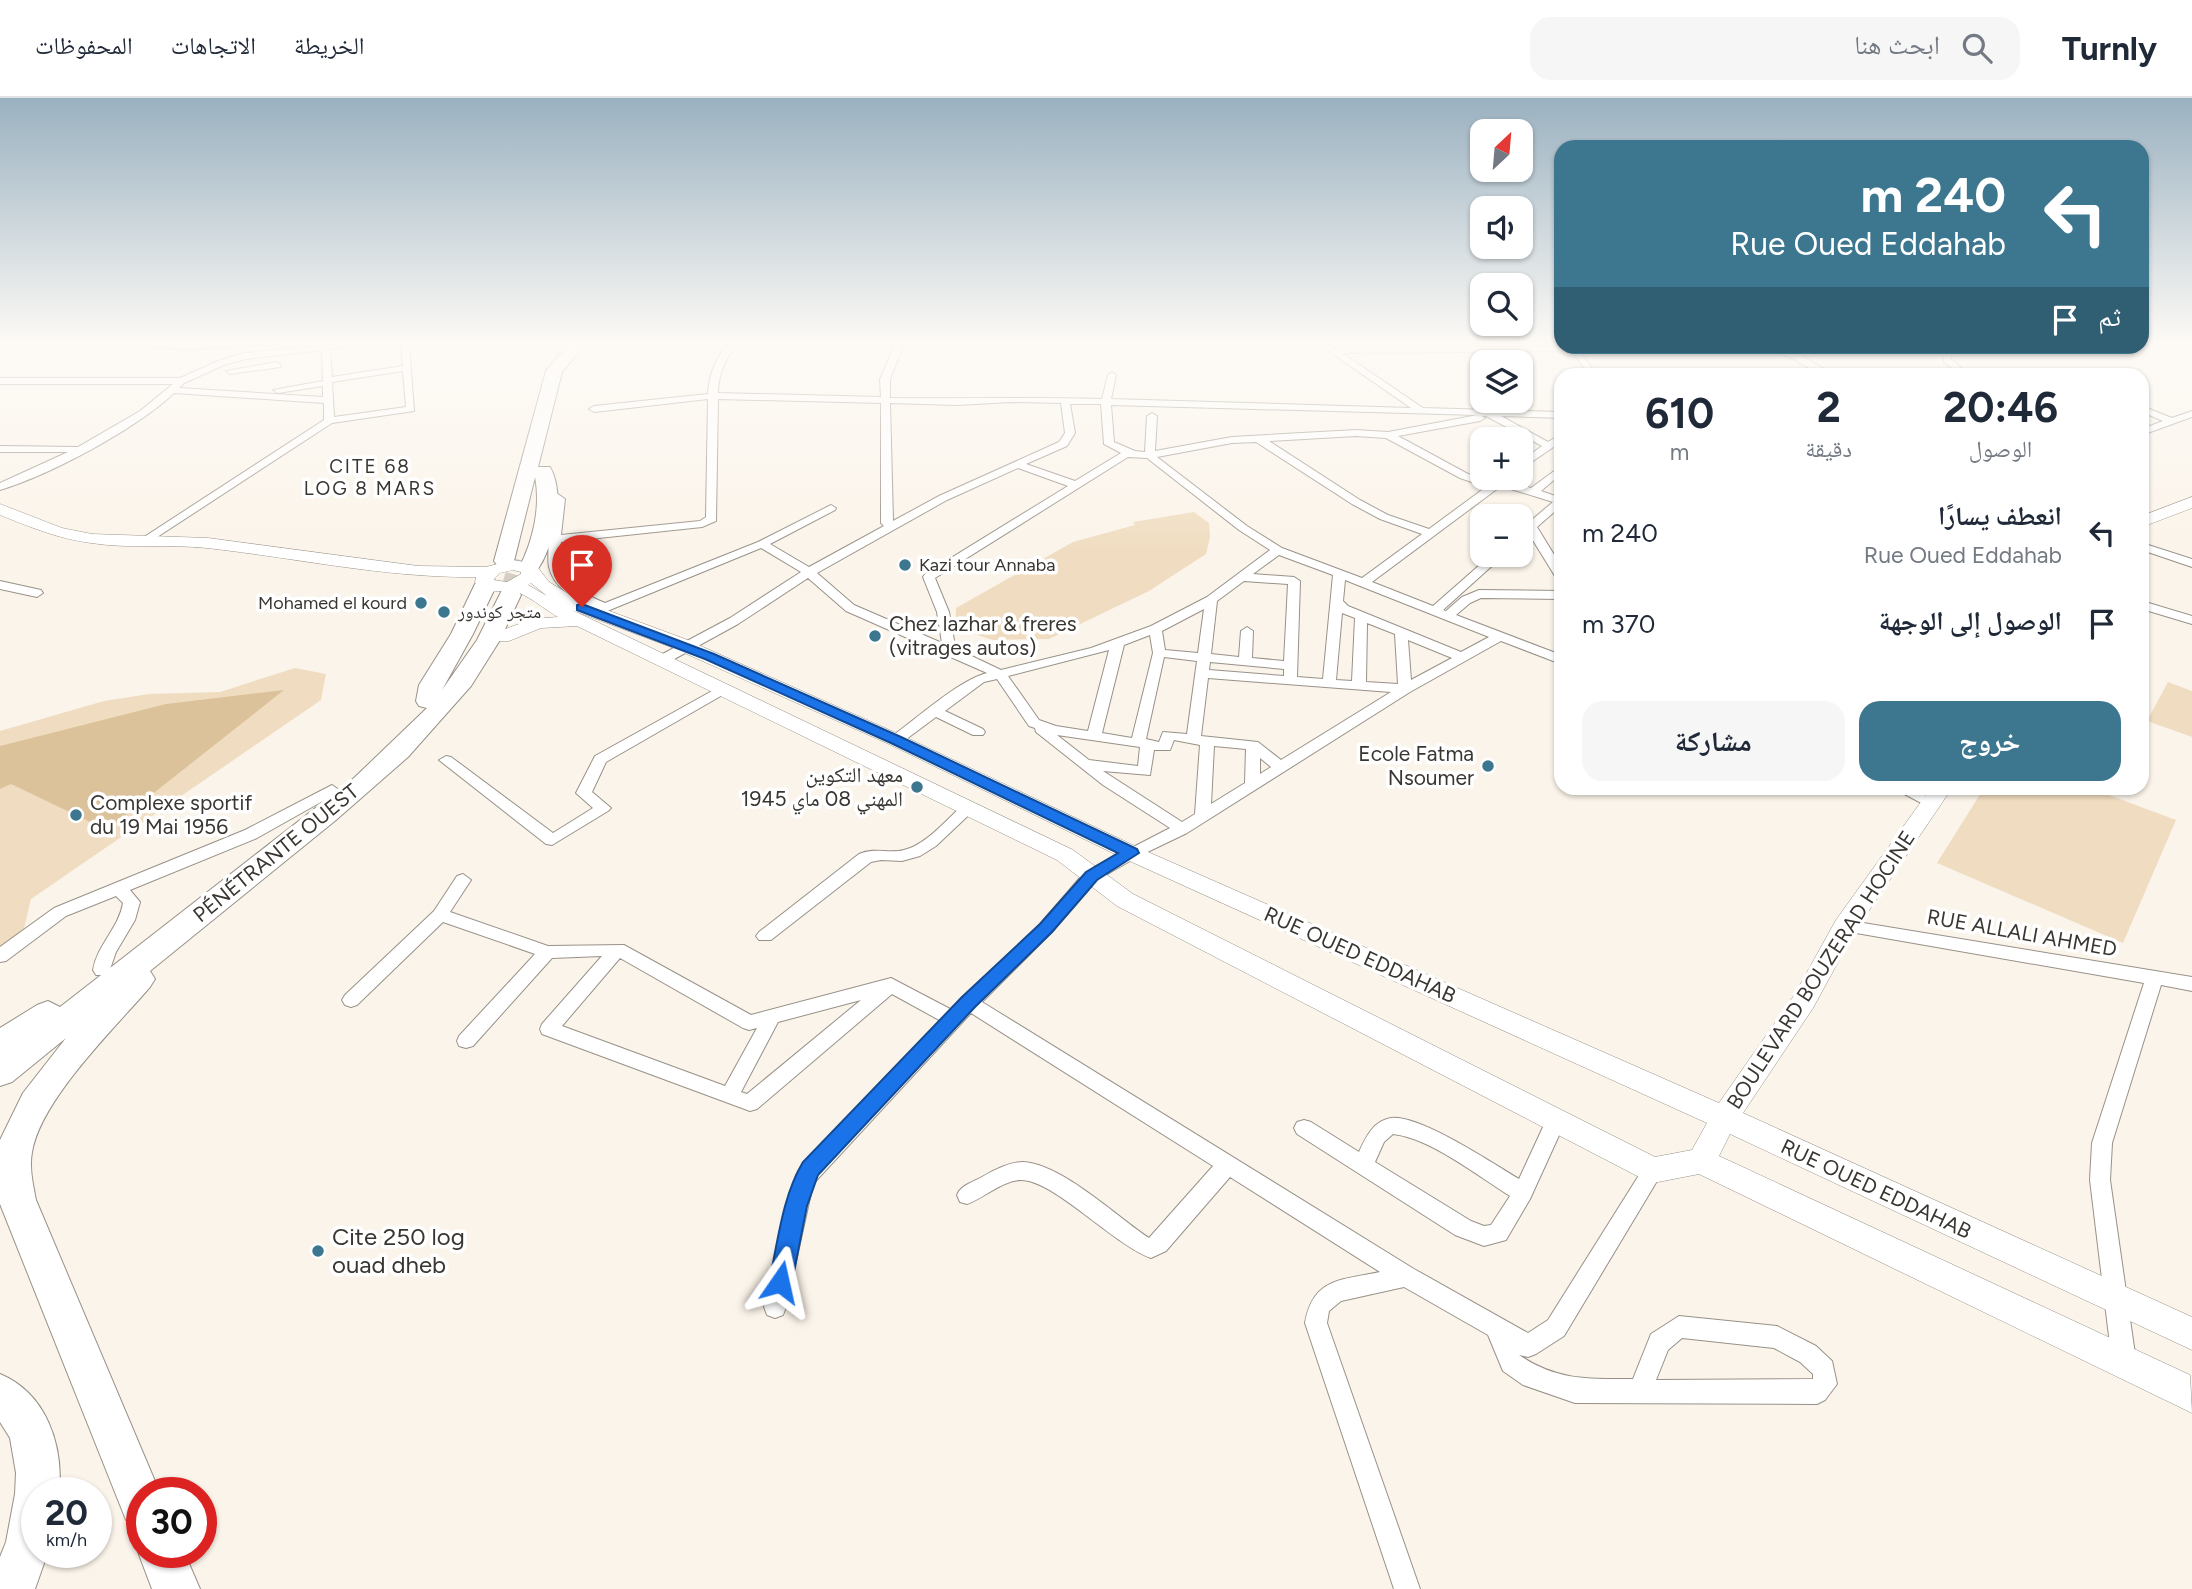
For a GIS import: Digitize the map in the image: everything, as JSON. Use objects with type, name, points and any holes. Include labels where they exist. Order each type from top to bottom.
[{"type":"highway","name":"PÉNÉTRANTE OUEST","points":[[535,473],[546,413]]},
{"type":"highway","name":"PÉNÉTRANTE OUEST","points":[[0,1072],[180,931],[392,758],[426,727],[464,680],[492,635],[535,473],[555,413]]},
{"type":"highway","points":[[464,680],[484,662],[502,638],[520,606],[508,578],[492,558],[511,498],[535,473],[548,492],[537,551],[508,578]]},
{"type":"highway","name":"PÉNÉTRANTE OUEST","points":[[0,1052],[332,790],[404,727],[466,655],[508,578]]},
{"type":"highway","points":[[131,1477],[17,1200],[12,1175],[15,1149],[26,1120],[43,1091],[180,931]]},
{"type":"highway","points":[[0,1045],[59,1007]]},
{"type":"highway","points":[[0,1395],[18,1409],[31,1434],[38,1477]]},
{"type":"highway","points":[[11,1589],[21,1563]]},
{"type":"highway","points":[[167,1568],[176,1589]]},
{"type":"main road","points":[[2149,519],[2192,502]]},
{"type":"main road","points":[[0,509],[77,536],[206,543],[354,566],[508,578],[596,615],[662,660],[1065,855],[1125,900],[1653,1170],[1701,1161],[2124,1361],[2192,1396]]},
{"type":"main road","points":[[502,638],[525,626],[596,615]]},
{"type":"main road","name":"RUE OUED EDDAHAB","points":[[596,615],[686,646],[896,740],[1131,853],[1724,1118],[2192,1334]]},
{"type":"main road","name":"BOULEVARD BOUZERAD HOCINE","points":[[1701,1161],[1724,1118],[1804,1002],[1845,926],[1937,795]]},
{"type":"street","points":[[0,487],[81,449],[140,413]]},
{"type":"street","points":[[329,413],[329,421]]},
{"type":"street","points":[[144,541],[329,421],[387,413]]},
{"type":"street","points":[[553,539],[702,524],[712,519],[713,413]]},
{"type":"street","points":[[885,413],[887,523],[892,526]]},
{"type":"street","points":[[662,660],[734,621],[809,572],[943,498],[1063,444],[1069,438],[1066,413]]},
{"type":"street","points":[[1107,413],[1109,444],[1130,453],[1150,455],[1232,440],[1356,433],[1388,435],[1488,414],[1549,446]]},
{"type":"street","points":[[1351,413],[1356,433]]},
{"type":"street","points":[[1404,413],[1414,430]]},
{"type":"street","points":[[1468,413],[1554,415]]},
{"type":"street","points":[[2151,413],[2171,421]]},
{"type":"street","points":[[2149,429],[2192,414]]},
{"type":"street","points":[[1153,416],[1150,455],[1156,462],[1243,528],[1278,550],[1554,657]]},
{"type":"street","points":[[1388,435],[1470,476]]},
{"type":"street","points":[[1259,439],[1356,502],[1384,517],[1430,533]]},
{"type":"street","points":[[1533,458],[1554,442]]},
{"type":"street","points":[[0,449],[81,449]]},
{"type":"street","points":[[956,653],[949,647],[943,612],[929,577],[1130,453]]},
{"type":"street","points":[[1018,465],[1077,485]]},
{"type":"street","points":[[1533,492],[1554,475]]},
{"type":"street","points":[[1363,583],[1489,490]]},
{"type":"street","points":[[1526,490],[1554,501]]},
{"type":"street","points":[[548,492],[560,499],[553,539],[554,569],[564,585],[584,600],[596,615],[762,544],[831,508]]},
{"type":"street","points":[[1533,525],[1554,507]]},
{"type":"street","points":[[1533,530],[1554,565]]},
{"type":"street","points":[[762,544],[809,572],[850,608],[1000,674],[1034,723],[1108,782],[1182,829]]},
{"type":"street","points":[[2149,548],[2192,563]]},
{"type":"street","points":[[896,740],[968,685],[1000,674],[1050,664],[1155,629],[1211,600],[1278,550]]},
{"type":"street","points":[[1435,610],[1484,567]]},
{"type":"street","points":[[1329,683],[1339,574]]},
{"type":"street","points":[[1240,578],[1294,582],[1290,673]]},
{"type":"street","points":[[0,585],[37,593]]},
{"type":"street","points":[[1448,615],[1466,600],[1479,594],[1554,595]]},
{"type":"street","points":[[1203,816],[1200,740],[1202,674],[1211,600]]},
{"type":"street","points":[[1337,601],[1344,609],[1464,658]]},
{"type":"street","points":[[2149,607],[2192,620]]},
{"type":"street","points":[[1359,685],[1361,616]]},
{"type":"street","points":[[1081,761],[1145,772],[1142,743],[1158,653],[1155,629]]},
{"type":"street","points":[[1245,662],[1247,631]]},
{"type":"street","points":[[1401,632],[1405,689]]},
{"type":"street","points":[[775,1307],[796,1206],[807,1175],[968,1002],[1046,928],[1091,876],[1182,829],[1405,689],[1500,636]]},
{"type":"street","points":[[1081,761],[1118,642]]},
{"type":"street","points":[[1158,653],[1245,662],[1329,683],[1405,689]]},
{"type":"street","points":[[1202,674],[1290,673]]},
{"type":"street","points":[[446,760],[552,840],[603,808],[584,793],[600,759],[721,690]]},
{"type":"street","points":[[934,711],[978,732]]},
{"type":"street","points":[[1034,723],[1053,730],[1165,747],[1168,735],[1253,746],[1282,768]]},
{"type":"street","points":[[1251,786],[1253,746]]},
{"type":"street","points":[[0,956],[60,912],[251,834],[332,790]]},
{"type":"street","points":[[765,936],[865,858],[874,853],[907,856],[968,808]]},
{"type":"street","points":[[351,1000],[440,915],[463,880]]},
{"type":"street","points":[[102,970],[106,950],[131,914],[132,902],[118,889]]},
{"type":"street","points":[[440,915],[547,952],[618,948],[749,1023],[891,985],[954,1019]]},
{"type":"street","name":"RUE ALLALI AHMED","points":[[1845,926],[2192,984]]},
{"type":"street","points":[[618,948],[549,1029],[750,1103],[891,985]]},
{"type":"street","points":[[466,1041],[547,952]]},
{"type":"street","points":[[2124,1361],[2100,1180],[2102,1143],[2154,978]]},
{"type":"street","points":[[968,1002],[1406,1276],[1528,1346],[1556,1328],[1653,1170]]},
{"type":"street","points":[[729,1096],[772,1017]]},
{"type":"street","points":[[1304,1128],[1463,1228],[1483,1236],[1498,1233],[1523,1193],[1556,1121]]},
{"type":"street","points":[[1364,1165],[1377,1136],[1390,1126],[1404,1126],[1523,1193]]},
{"type":"street","points":[[967,1195],[1016,1172],[1031,1172],[1050,1180],[1142,1245],[1151,1248],[1158,1244],[1228,1164]]},
{"type":"street","points":[[1406,1276],[1335,1292],[1319,1306],[1316,1323],[1407,1589]]},
{"type":"street","points":[[1497,1330],[1511,1363],[1531,1377],[1576,1391],[1817,1392],[1825,1384],[1824,1369],[1808,1354],[1777,1337],[1679,1327],[1659,1342],[1640,1391]]},
{"type":"shaded area","points":[[1194,512],[1209,523],[1210,537],[1206,554],[1149,591],[1049,639],[993,640],[955,628],[956,608],[1073,542],[1135,525],[1133,522]]},
{"type":"shaded area","name":"Complexe sportif du 19 Mai 1956","points":[[295,668],[326,674],[321,700],[31,899],[23,933],[0,949],[0,731],[104,701],[149,694],[220,692]]},
{"type":"shaded area","points":[[2168,682],[2192,691],[2192,737],[2149,722]]},
{"type":"shaded area","points":[[284,690],[107,830],[11,784],[0,789],[0,746],[166,704]]},
{"type":"shaded area","points":[[1980,795],[2109,795],[2176,820],[2123,943],[1937,863]]},
{"type":"tunnel","points":[[510,595],[520,560]]},
{"type":"place","name":"Kazi tour Annaba","points":[[905,565]]},
{"type":"place","name":"Mohamed el kourd","points":[[421,603]]},
{"type":"place","name":"متجر كوندور","points":[[444,612]]},
{"type":"place","name":"Chez lazhar & freres (vitrages autos)","points":[[875,636]]},
{"type":"place","name":"Ecole Fatma Nsoumer","points":[[1488,766]]},
{"type":"place","name":"معهد التكوين المهني 08 ماي 1945","points":[[917,787]]},
{"type":"place","name":"Complexe sportif du 19 Mai 1956","points":[[76,815]]},
{"type":"place","name":"Cite 250 log ouad dheb","points":[[318,1251]]},
{"type":"district","name":"CITE 68 LOG 8 MARS","points":[[370,477]]},
{"type":"route","points":[[582,607],[710,656],[896,740],[1131,853],[1091,876],[1046,928],[968,1002],[811,1168],[803,1181],[796,1206],[780,1282]]}]
